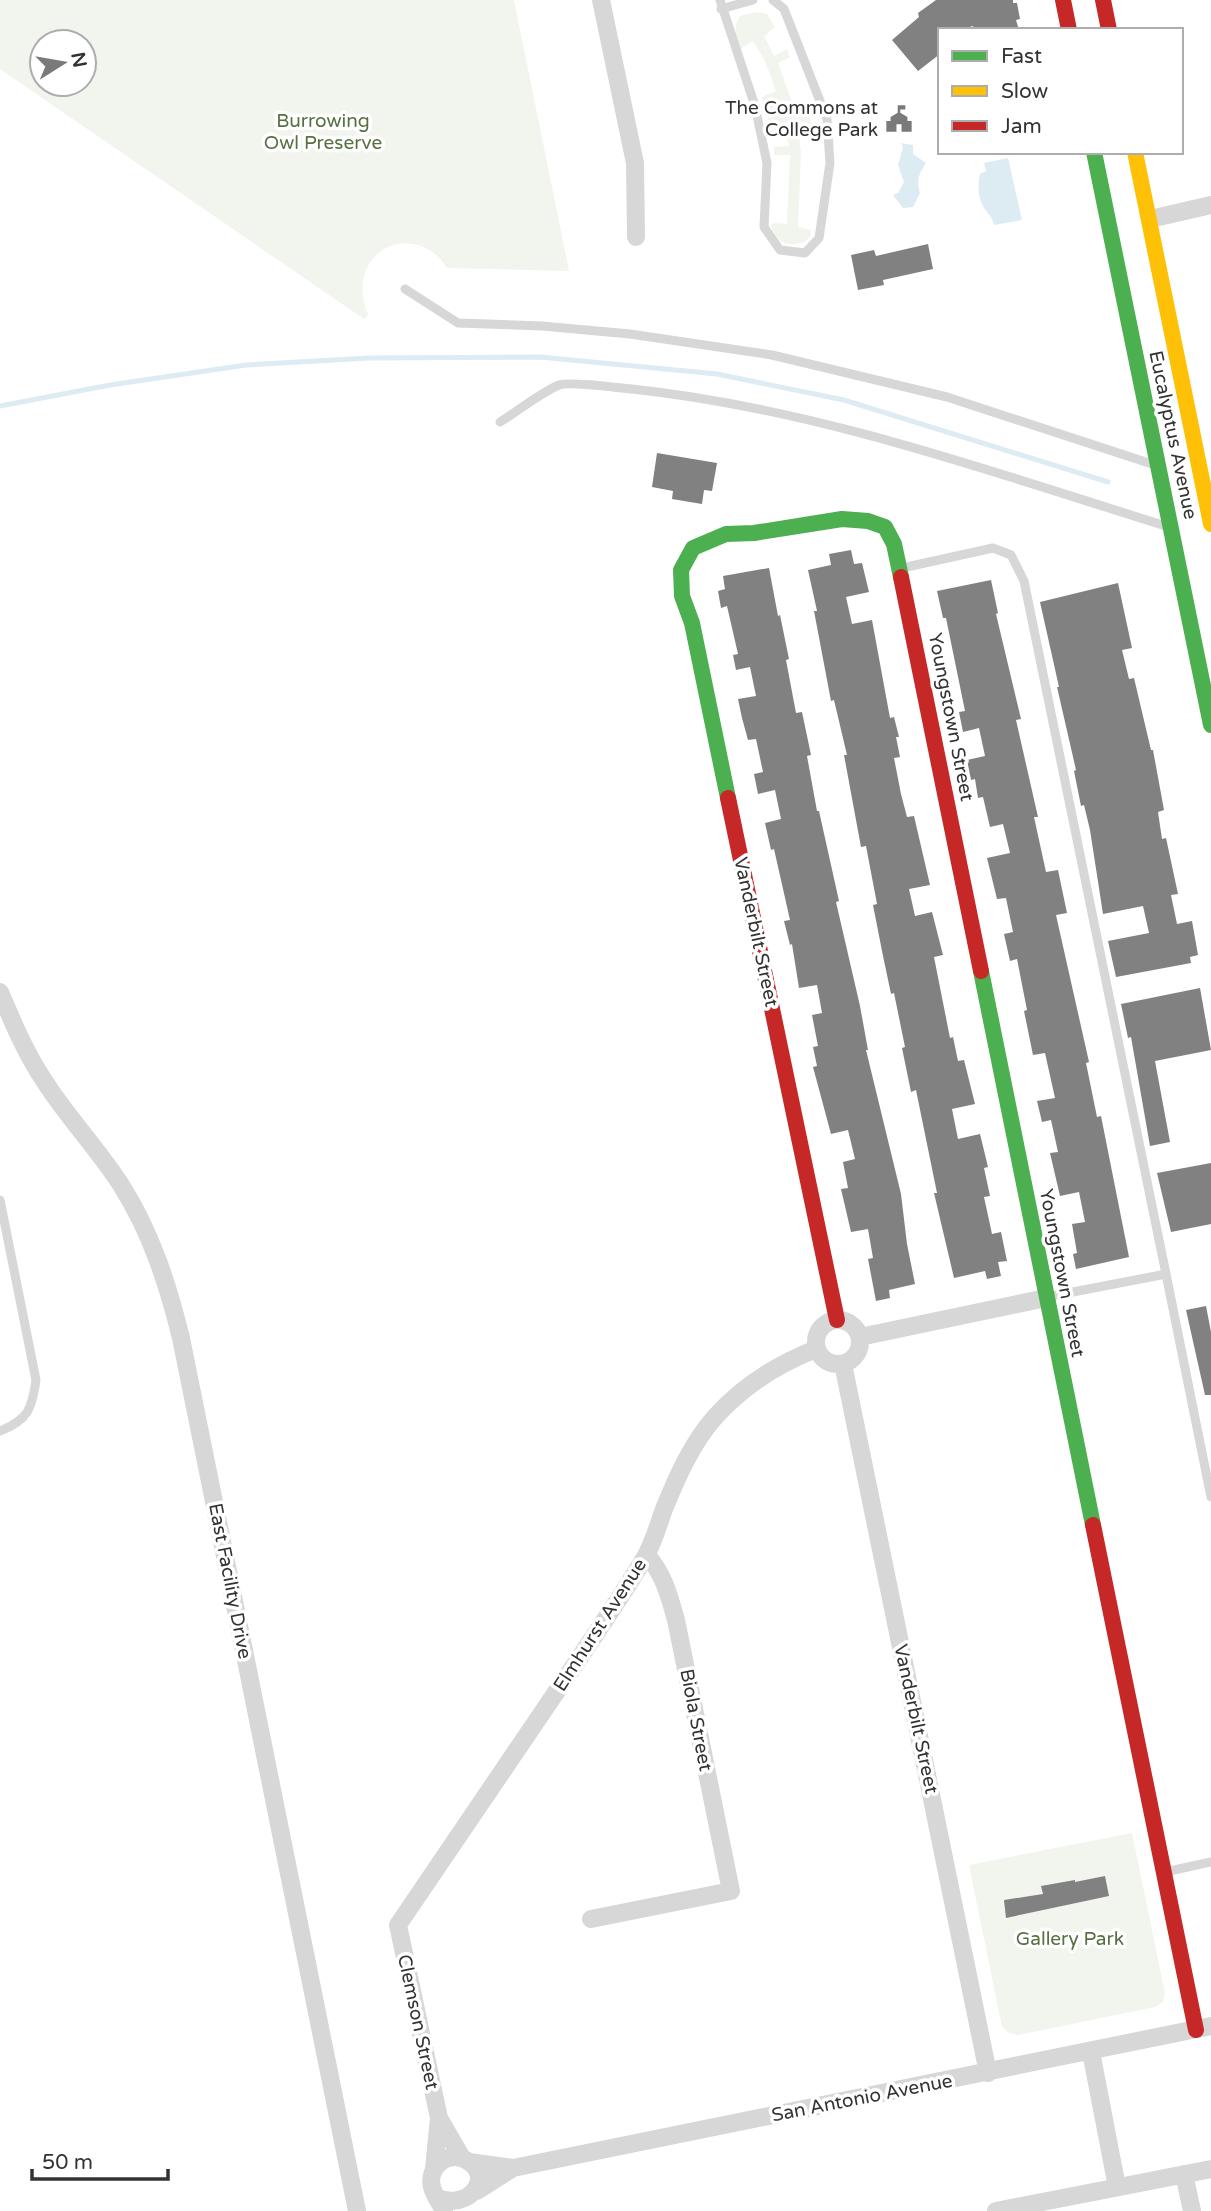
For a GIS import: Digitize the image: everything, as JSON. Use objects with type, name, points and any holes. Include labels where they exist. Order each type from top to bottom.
[{"type":"street","points":[[601,0],[635,163],[636,237]]},
{"type":"street","points":[[1063,0],[1069,28]]},
{"type":"street","points":[[1103,0],[1109,28]]},
{"type":"street","name":"Eucalyptus Avenue","points":[[1094,154],[1211,726]]},
{"type":"street","name":"Eucalyptus Avenue","points":[[1135,154],[1207,484],[1211,524]]},
{"type":"street","points":[[1150,219],[1211,205]]},
{"type":"street","name":"Youngstown Street","points":[[693,548],[726,534],[754,533],[842,519],[868,521],[885,527],[894,544],[1164,1872],[1203,2028]]},
{"type":"street","name":"Vanderbilt Street","points":[[693,548],[681,570],[682,596],[695,637],[837,1320]]},
{"type":"street","name":"East Facility Drive","points":[[0,992],[16,1032],[44,1081],[121,1186],[148,1234],[169,1288],[357,2211]]},
{"type":"street","points":[[860,1338],[1046,1298]]},
{"type":"street","points":[[837,1320],[850,1323],[860,1338],[858,1353],[844,1364],[828,1363],[816,1349],[817,1334],[821,1328],[837,1320]]},
{"type":"street","name":"Elmhurst Avenue","points":[[398,1925],[609,1614],[646,1555],[684,1464],[715,1418],[757,1380],[778,1366],[816,1349]]},
{"type":"street","name":"Vanderbilt Street","points":[[844,1364],[988,2073]]},
{"type":"street","name":"Biola Street","points":[[591,1919],[731,1891],[676,1620],[667,1586],[660,1571],[646,1555]]},
{"type":"street","name":"Clemson Street","points":[[398,1925],[439,2118],[434,2169]]},
{"type":"street","name":"San Antonio Avenue","points":[[466,2160],[513,2168],[1203,2028]]},
{"type":"street","points":[[1091,2052],[1117,2187]]},
{"type":"street","name":"Clemson Street","points":[[439,2118],[466,2160]]},
{"type":"street","points":[[446,2158],[466,2160],[478,2175],[474,2200],[459,2205],[444,2202],[441,2204],[431,2184],[434,2169],[446,2158]]},
{"type":"street","name":"San Antonio Avenue","points":[[474,2200],[513,2168]]},
{"type":"street","points":[[1003,2210],[1211,2169]]},
{"type":"street","points":[[1184,2174],[1192,2211]]},
{"type":"lane","points":[[753,0],[721,4],[755,106],[767,163],[764,227],[780,250],[805,253],[819,238],[830,163],[827,119],[784,9],[774,0]]},
{"type":"lane","points":[[405,289],[458,323],[542,326],[630,334],[772,355],[947,397],[1157,465]]},
{"type":"lane","points":[[500,422],[560,384],[625,388],[710,400],[791,415],[880,437],[974,464],[1170,528]]},
{"type":"lane","points":[[900,569],[993,548],[1011,555],[1024,581],[1211,1497]]},
{"type":"lane","points":[[0,1200],[36,1380],[33,1401],[26,1415],[16,1425],[0,1431]]},
{"type":"lane","points":[[1046,1298],[1166,1274]]},
{"type":"lane","points":[[1164,1872],[1211,1862]]},
{"type":"green space","name":"Burrowing Owl Preserve","points":[[0,0],[514,0],[569,271],[447,268],[433,253],[418,245],[401,244],[386,248],[373,259],[365,273],[363,293],[368,315],[364,319],[42,98],[98,98],[98,28],[28,28],[28,88],[0,69]]},
{"type":"green space","points":[[755,12],[767,14],[775,27],[764,36],[774,56],[787,49],[790,57],[778,63],[793,105],[806,102],[813,134],[799,138],[801,152],[798,227],[811,230],[811,235],[805,242],[783,243],[771,225],[787,224],[790,155],[774,155],[774,147],[789,146],[785,123],[770,126],[762,97],[776,91],[765,61],[753,41],[740,49],[737,40],[736,28],[740,16]]},
{"type":"green space","name":"Gallery Park","points":[[1132,1833],[1165,1993],[1163,2002],[1155,2007],[1018,2035],[1009,2033],[1002,2027],[969,1865]]},
{"type":"shaded area","points":[[901,143],[913,145],[913,154],[926,163],[919,177],[920,193],[913,207],[903,208],[893,195],[898,193],[904,182],[898,165],[903,147]]},
{"type":"shaded area","points":[[1008,158],[1022,220],[994,225],[981,201],[979,177],[986,171],[984,163]]},
{"type":"building","points":[[936,0],[1013,0],[1013,3],[1017,3],[1020,19],[1016,20],[1018,28],[938,28],[938,56],[918,71],[892,40],[919,17],[918,13]]},
{"type":"building","points":[[928,244],[933,269],[883,280],[884,285],[858,290],[851,255],[874,250],[876,256]]},
{"type":"building","points":[[657,453],[717,463],[712,491],[704,490],[702,504],[672,499],[673,491],[652,487]]},
{"type":"building","points":[[851,550],[854,564],[862,563],[869,592],[846,597],[852,624],[872,620],[890,718],[894,717],[899,737],[896,737],[900,757],[894,758],[901,794],[907,817],[914,816],[930,885],[909,889],[915,916],[932,912],[943,955],[934,957],[950,1038],[953,1037],[958,1061],[964,1060],[975,1104],[952,1109],[958,1139],[980,1134],[988,1167],[984,1168],[990,1196],[984,1197],[992,1234],[1001,1232],[1007,1261],[998,1262],[1001,1276],[987,1279],[985,1271],[954,1278],[934,1193],[937,1193],[916,1090],[911,1092],[902,1048],[905,1047],[873,905],[877,904],[866,846],[861,847],[844,755],[847,755],[834,700],[831,701],[814,611],[817,611],[808,570],[831,565],[829,554]]},
{"type":"building","points":[[769,568],[789,659],[786,660],[796,713],[802,712],[811,755],[807,756],[817,811],[839,901],[836,902],[860,1006],[866,1050],[901,1194],[915,1284],[889,1290],[890,1298],[876,1301],[868,1259],[873,1258],[868,1229],[851,1232],[841,1189],[848,1188],[843,1162],[855,1159],[848,1130],[831,1134],[813,1067],[817,1066],[813,1047],[818,1046],[812,1015],[822,1013],[817,985],[799,988],[792,944],[790,945],[784,921],[790,920],[774,849],[771,850],[765,823],[781,819],[775,790],[758,794],[754,774],[763,772],[756,739],[748,740],[738,699],[756,696],[750,667],[736,670],[733,655],[738,654],[727,606],[721,608],[718,591],[725,589],[723,576]]},
{"type":"building","points":[[991,580],[998,613],[996,614],[1021,719],[1016,720],[1038,817],[1034,817],[1046,872],[1058,870],[1067,913],[1056,915],[1129,1257],[1076,1269],[1073,1254],[1077,1253],[1072,1224],[1085,1222],[1079,1192],[1060,1196],[1050,1153],[1058,1152],[1051,1120],[1042,1122],[1037,1101],[1055,1098],[1045,1053],[1033,1055],[1017,959],[1010,961],[1004,934],[1013,932],[1006,898],[997,899],[987,858],[1010,853],[1003,824],[990,827],[983,797],[978,798],[975,779],[971,780],[967,760],[985,756],[979,728],[963,732],[959,712],[965,711],[946,618],[943,618],[937,591]]},
{"type":"building","points":[[1118,583],[1132,648],[1122,650],[1129,679],[1134,678],[1153,750],[1164,810],[1158,812],[1162,839],[1166,838],[1178,894],[1171,895],[1177,924],[1192,921],[1198,955],[1190,957],[1191,963],[1116,977],[1108,941],[1149,933],[1143,906],[1103,914],[1090,830],[1084,805],[1081,806],[1074,771],[1076,770],[1040,602]]},
{"type":"building","points":[[1200,988],[1211,1050],[1155,1061],[1170,1142],[1150,1146],[1131,1037],[1128,1038],[1121,1004]]},
{"type":"building","points":[[1211,1163],[1211,1224],[1171,1232],[1157,1173]]},
{"type":"building","points":[[1206,1306],[1211,1332],[1211,1395],[1205,1395],[1186,1310]]},
{"type":"building","points":[[1105,1876],[1109,1896],[1006,1918],[1004,1900],[1043,1894],[1041,1886]]},
{"type":"waterway","points":[[0,406],[110,385],[246,365],[369,358],[540,357],[717,374],[844,400],[1108,482]]},
{"type":"traffic: fast","points":[[1094,154],[1211,725]]},
{"type":"traffic: fast","points":[[728,798],[692,623],[682,596],[681,570],[693,548],[726,534],[754,533],[842,519],[868,521],[885,527],[894,544],[901,577]]},
{"type":"traffic: fast","points":[[981,971],[1093,1525]]},
{"type":"traffic: slow","points":[[1135,154],[1211,524]]},
{"type":"traffic: jam","points":[[1063,0],[1069,28]]},
{"type":"traffic: jam","points":[[1103,0],[1109,28]]},
{"type":"traffic: jam","points":[[901,577],[981,971]]},
{"type":"traffic: jam","points":[[728,798],[837,1320]]},
{"type":"traffic: jam","points":[[1093,1525],[1196,2030]]},
{"type":"place","name":"The Commons at College Park","points":[[899,119]]}]
